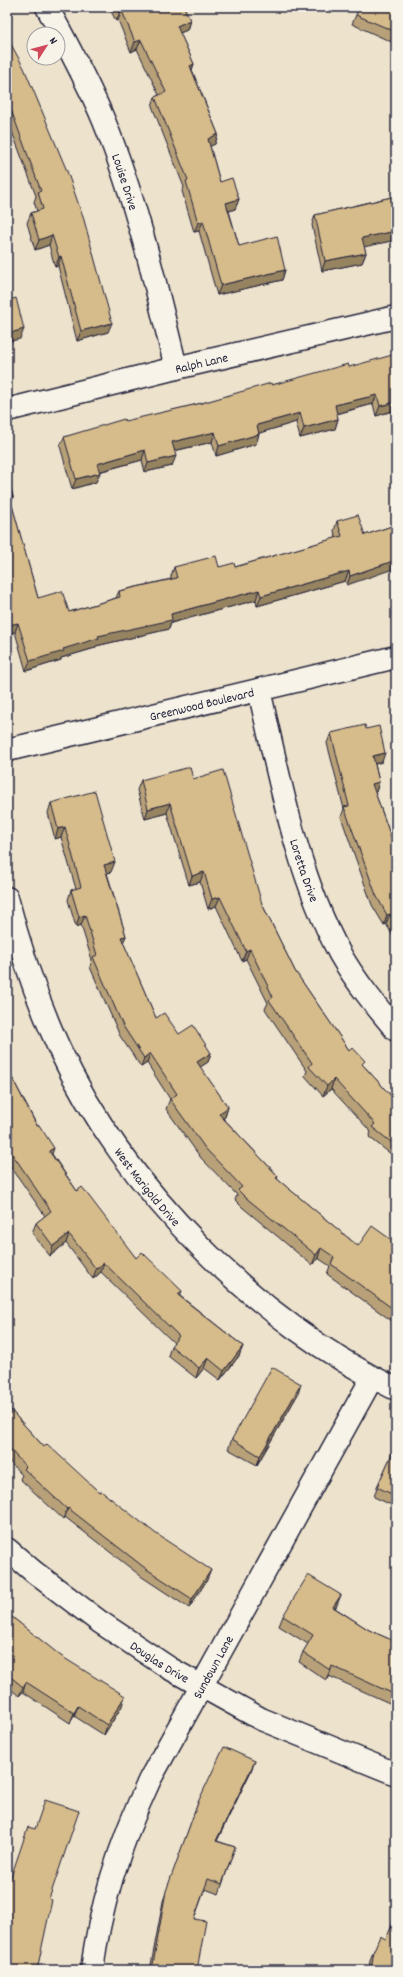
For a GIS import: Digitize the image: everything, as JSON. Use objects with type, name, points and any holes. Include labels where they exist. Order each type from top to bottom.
[{"type":"street","name":"Louise Drive","points":[[47,7],[82,74],[104,121],[123,174],[154,276],[176,368]]},
{"type":"street","name":"Ralph Lane","points":[[7,410],[176,368],[396,317]]},
{"type":"street","name":"Greenwood Boulevard","points":[[7,750],[396,658]]},
{"type":"street","name":"Loretta Drive","points":[[259,690],[289,822],[306,877],[340,954],[369,999],[396,1030]]},
{"type":"street","name":"West Marigold Drive","points":[[7,898],[25,959],[59,1049],[89,1105],[129,1164],[173,1220],[251,1293],[298,1330],[372,1378],[396,1390]]},
{"type":"street","name":"Sundown Lane","points":[[92,1970],[104,1906],[124,1839],[150,1779],[372,1378]]},
{"type":"street","name":"Douglas Drive","points":[[7,1549],[34,1572],[100,1622],[169,1668],[261,1719],[396,1774]]},
{"type":"building","points":[[117,7],[184,7],[190,20],[177,26],[194,64],[190,66],[218,134],[208,139],[220,182],[232,178],[239,199],[226,203],[239,246],[277,236],[285,270],[221,285],[203,221],[198,223],[186,181],[188,180],[155,97],[166,92],[141,40],[135,42],[122,11],[120,12]]},
{"type":"building","points":[[359,7],[396,7],[396,32],[356,15]]},
{"type":"building","points":[[7,37],[24,68],[67,171],[84,220],[112,323],[81,331],[61,256],[59,257],[52,235],[39,240],[31,213],[43,209],[38,192],[41,191],[10,107],[7,108]]},
{"type":"building","points":[[396,196],[396,231],[362,238],[366,253],[325,261],[315,215]]},
{"type":"building","points":[[16,298],[24,329],[7,334],[7,301]]},
{"type":"building","points":[[396,354],[396,402],[380,406],[377,395],[335,405],[338,419],[304,428],[300,413],[257,425],[259,434],[219,446],[215,432],[172,442],[176,456],[148,463],[145,450],[97,464],[100,473],[76,479],[64,437],[124,419],[125,421],[202,403],[271,383],[272,385],[348,364],[349,367]]},
{"type":"building","points":[[7,474],[13,497],[10,498],[38,598],[62,591],[69,612],[120,597],[119,591],[177,578],[174,567],[216,556],[219,567],[234,563],[235,567],[342,536],[337,521],[358,515],[365,535],[392,526],[394,533],[396,532],[396,560],[350,576],[349,571],[261,596],[259,590],[171,614],[172,620],[98,636],[99,638],[63,649],[64,651],[30,661],[18,623],[9,625],[7,616]]},
{"type":"building","points":[[365,725],[366,729],[379,726],[385,753],[373,756],[379,782],[372,784],[396,851],[396,925],[390,914],[387,915],[376,895],[344,807],[349,806],[331,733]]},
{"type":"building","points":[[190,767],[193,779],[223,770],[262,904],[295,971],[349,1050],[352,1047],[365,1061],[362,1064],[394,1099],[396,1097],[396,1146],[372,1127],[375,1124],[334,1079],[327,1086],[309,1067],[312,1063],[269,1000],[273,997],[250,949],[246,951],[220,897],[212,899],[204,872],[192,876],[170,803],[148,809],[141,780]]},
{"type":"building","points":[[95,791],[115,862],[104,865],[126,936],[121,937],[156,1018],[164,1013],[179,1034],[193,1025],[211,1053],[197,1062],[228,1107],[219,1114],[278,1176],[276,1178],[358,1246],[372,1226],[396,1243],[396,1311],[331,1264],[334,1257],[321,1248],[316,1255],[238,1190],[242,1187],[205,1148],[170,1099],[177,1094],[150,1053],[144,1058],[123,1026],[93,957],[97,955],[85,915],[79,917],[71,890],[81,887],[65,827],[58,829],[51,803]]},
{"type":"building","points":[[7,1068],[37,1126],[39,1125],[54,1148],[49,1151],[77,1191],[82,1187],[136,1258],[142,1252],[182,1291],[178,1295],[243,1346],[224,1371],[208,1358],[199,1368],[171,1346],[179,1336],[104,1263],[96,1269],[69,1234],[53,1246],[36,1223],[51,1211],[7,1146]]},
{"type":"building","points":[[272,1367],[301,1384],[260,1456],[232,1439]]},
{"type":"building","points":[[7,1406],[44,1447],[47,1444],[99,1492],[101,1491],[155,1533],[211,1570],[192,1599],[145,1568],[68,1508],[67,1509],[24,1469],[26,1467],[7,1446]]},
{"type":"building","points":[[396,1445],[396,1496],[377,1487]]},
{"type":"building","points":[[308,1575],[341,1595],[333,1607],[369,1630],[396,1642],[396,1695],[332,1666],[330,1670],[303,1652],[313,1635],[283,1616]]},
{"type":"building","points":[[7,1613],[61,1656],[125,1696],[107,1725],[78,1706],[74,1713],[26,1682],[23,1687],[7,1674],[7,1663],[9,1660],[7,1658]]},
{"type":"building","points":[[224,1747],[255,1761],[216,1841],[235,1847],[222,1884],[208,1879],[194,1919],[206,1921],[197,1970],[152,1970],[166,1891],[199,1800]]},
{"type":"building","points":[[45,1800],[79,1811],[49,1899],[52,1900],[37,1970],[9,1970],[10,1953],[7,1952],[7,1950],[11,1933],[7,1932],[7,1876],[11,1877],[28,1827],[35,1829]]},
{"type":"building","points":[[396,1916],[396,1970],[371,1970],[374,1950],[380,1936],[386,1939]]}]
